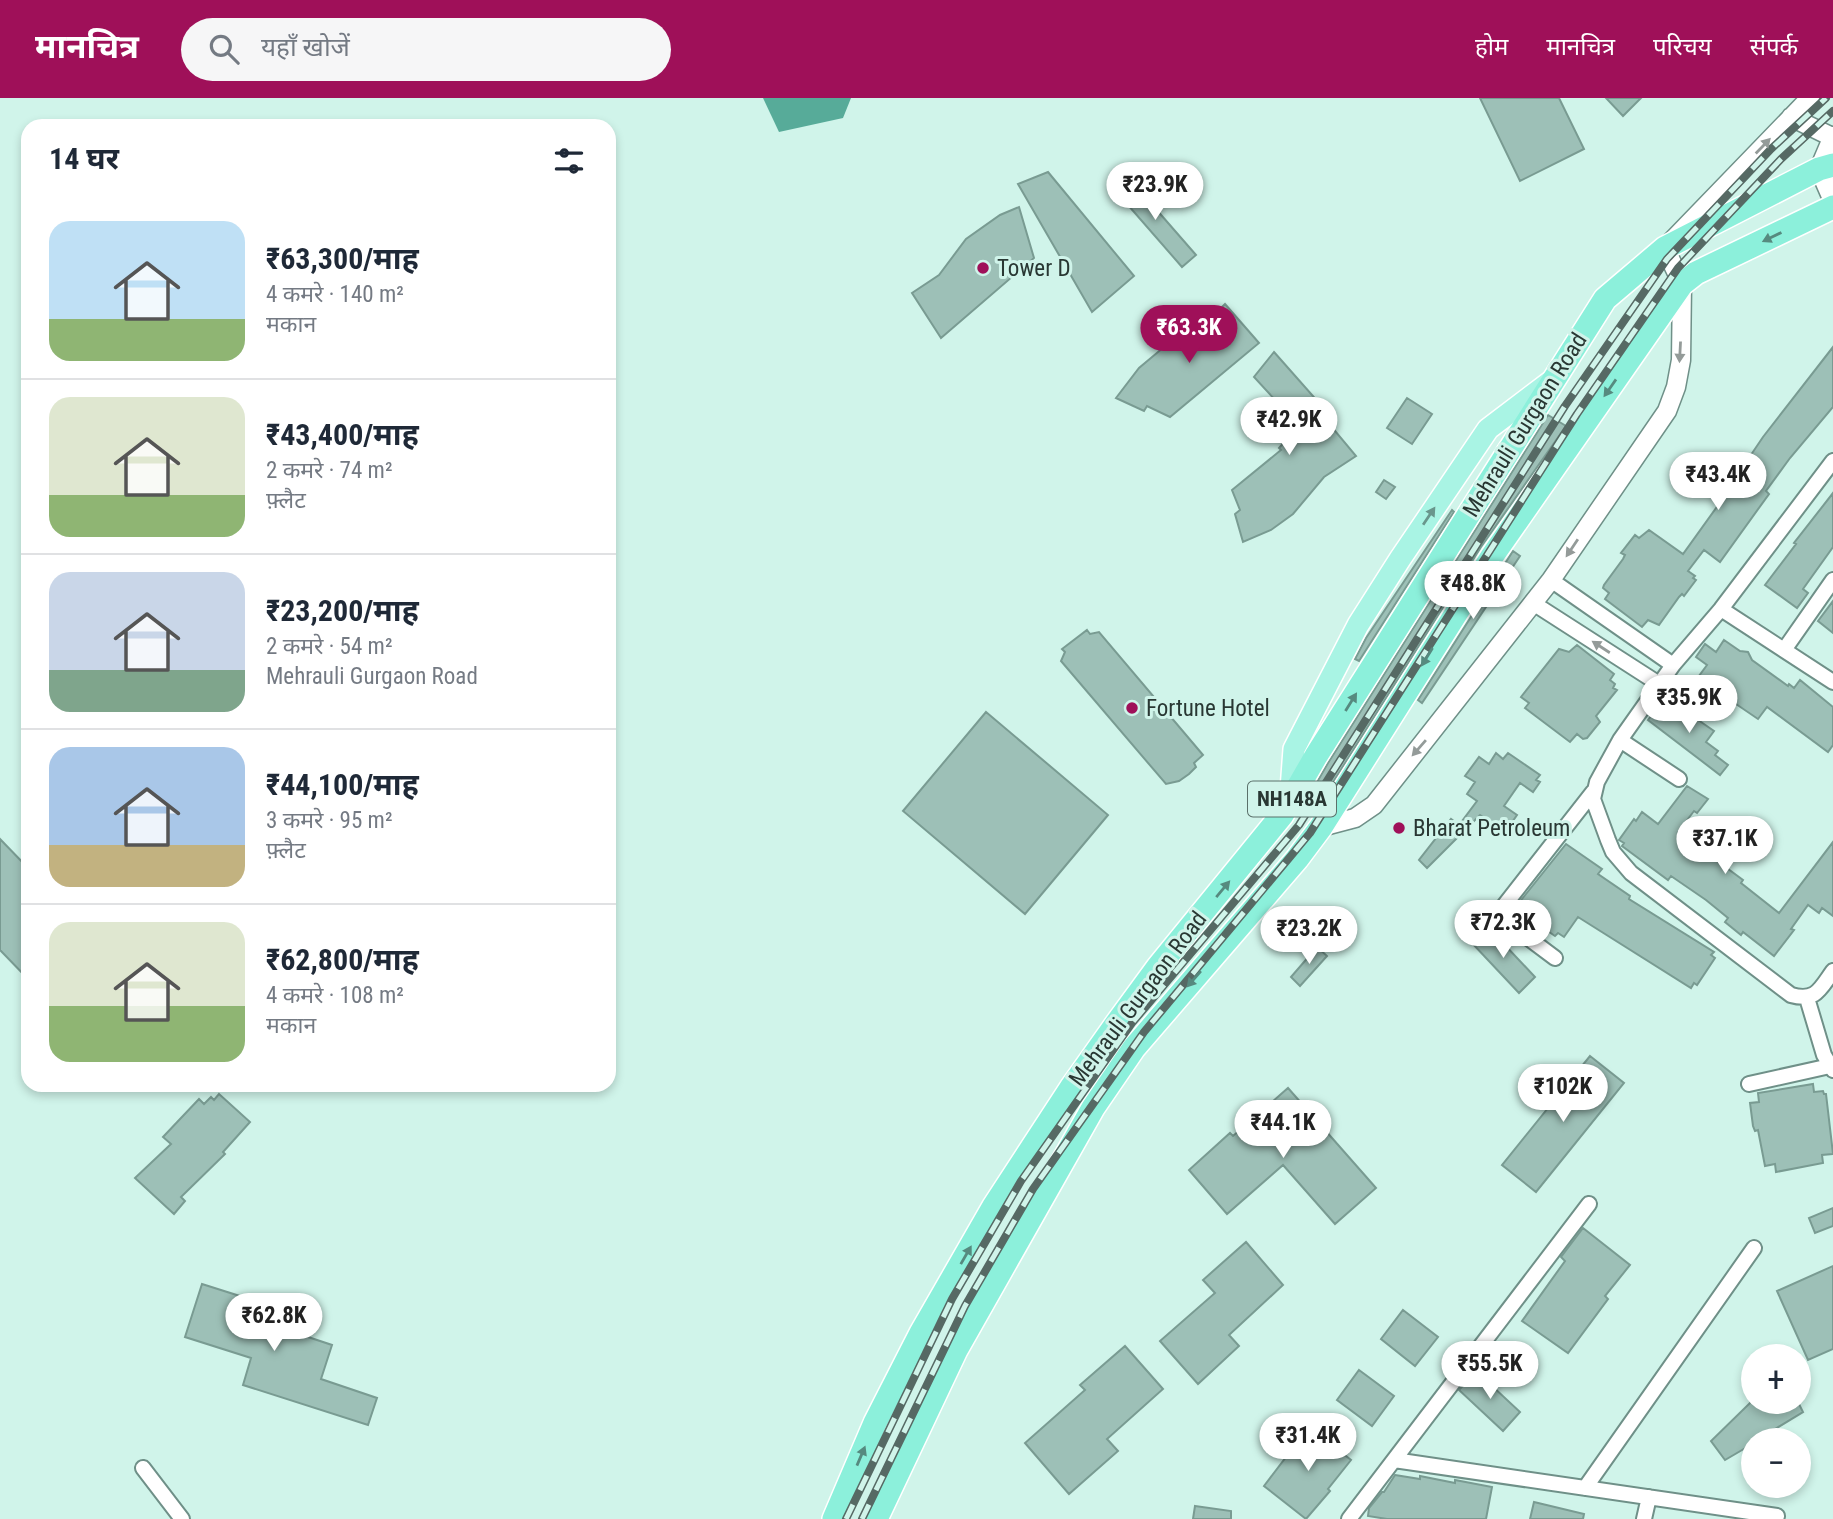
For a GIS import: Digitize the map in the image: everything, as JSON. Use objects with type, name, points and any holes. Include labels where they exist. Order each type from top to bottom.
[{"type":"highway","name":"Mehrauli Gurgaon Road","points":[[834,1519],[875,1423],[921,1333],[994,1206],[1071,1088],[1158,967],[1290,803],[1316,756],[1605,299],[1665,248],[1826,167]]},
{"type":"highway","name":"Mehrauli Gurgaon Road","points":[[876,1519],[957,1350],[1093,1108],[1134,1048],[1297,859],[1321,827],[1493,555],[1682,284],[1696,273],[1833,207]]},
{"type":"highway","points":[[921,1333],[957,1350]]},
{"type":"main road","points":[[1290,803],[1294,749],[1358,625],[1488,429],[1552,381]]},
{"type":"street","points":[[1321,827],[1355,818],[1374,805],[1533,603],[1667,411],[1676,387],[1681,360],[1682,284],[1665,248],[1810,98]]},
{"type":"street","points":[[1791,117],[1832,136],[1826,167],[1833,201]]},
{"type":"street","points":[[1555,958],[1507,922],[1502,914],[1503,907],[1593,792],[1620,740],[1672,665],[1721,609],[1833,461]]},
{"type":"street","points":[[1550,580],[1672,665]]},
{"type":"street","points":[[1784,650],[1833,580]]},
{"type":"street","points":[[1533,603],[1659,684]]},
{"type":"street","points":[[1721,609],[1833,682]]},
{"type":"street","points":[[1620,740],[1679,779]]},
{"type":"street","points":[[1593,792],[1598,814],[1613,852],[1631,873],[1791,995],[1807,998],[1820,989],[1833,971]]},
{"type":"street","points":[[1749,1084],[1831,1068],[1807,998]]},
{"type":"street","points":[[1349,1519],[1589,1204]]},
{"type":"street","points":[[1585,1488],[1754,1248]]},
{"type":"street","points":[[1394,1460],[1777,1516]]},
{"type":"street","points":[[143,1468],[181,1519]]},
{"type":"street","points":[[1644,1519],[1649,1497]]},
{"type":"shaded area","points":[[763,98],[851,98],[843,118],[779,132]]},
{"type":"building","points":[[1480,98],[1559,98],[1584,149],[1520,181]]},
{"type":"building","points":[[1606,98],[1641,98],[1623,116]]},
{"type":"building","points":[[1048,172],[1134,276],[1092,312],[1018,184]]},
{"type":"building","points":[[1128,177],[1196,255],[1182,267],[1114,189]]},
{"type":"building","name":"Tower D","points":[[1019,207],[1034,258],[941,338],[912,293],[939,275],[966,239],[1000,215]]},
{"type":"building","points":[[1225,304],[1259,343],[1170,417],[1147,406],[1144,411],[1116,398],[1139,368],[1164,347],[1187,333],[1198,331]]},
{"type":"building","points":[[1833,347],[1833,407],[1790,458],[1766,491],[1769,494],[1720,562],[1704,550],[1688,571],[1696,580],[1684,596],[1682,594],[1679,597],[1659,625],[1648,620],[1642,627],[1605,599],[1609,593],[1603,588],[1604,585],[1623,559],[1625,555],[1621,553],[1635,535],[1639,538],[1649,530],[1683,554],[1742,472],[1740,471],[1763,437]]},
{"type":"building","points":[[1274,352],[1320,404],[1315,407],[1356,456],[1324,477],[1293,514],[1271,530],[1243,542],[1235,514],[1240,510],[1232,490],[1281,450],[1279,448],[1299,426],[1254,377]]},
{"type":"building","points":[[1407,398],[1432,414],[1412,444],[1387,428]]},
{"type":"building","points":[[1548,415],[1566,426],[1481,547],[1320,803],[1309,796],[1328,763]]},
{"type":"building","points":[[1384,480],[1395,487],[1386,499],[1376,492]]},
{"type":"building","points":[[1833,493],[1833,547],[1803,589],[1808,593],[1797,608],[1765,585]]},
{"type":"building","points":[[1452,510],[1454,512],[1359,661],[1355,659],[1366,638]]},
{"type":"building","points":[[1513,551],[1520,556],[1422,703],[1418,700]]},
{"type":"building","points":[[1833,601],[1833,633],[1818,621]]},
{"type":"building","name":"Fortune Hotel","points":[[1087,630],[1090,634],[1099,632],[1203,755],[1194,763],[1196,767],[1179,781],[1166,784],[1061,661],[1065,652],[1062,649]]},
{"type":"building","points":[[1724,640],[1740,651],[1748,652],[1752,660],[1788,686],[1789,684],[1794,688],[1800,680],[1833,707],[1833,745],[1828,752],[1767,707],[1758,719],[1736,704],[1726,707],[1706,704],[1699,676],[1707,665],[1696,657],[1705,644],[1716,652]]},
{"type":"building","points":[[1577,645],[1614,674],[1610,680],[1615,684],[1613,688],[1617,690],[1596,716],[1600,722],[1587,738],[1583,739],[1577,734],[1570,742],[1525,708],[1529,703],[1521,697],[1559,649],[1569,652]]},
{"type":"building","points":[[1672,702],[1714,731],[1706,742],[1718,751],[1715,755],[1728,765],[1720,775],[1648,720],[1658,707],[1665,712]]},
{"type":"building","points":[[986,712],[1108,815],[1025,914],[903,811]]},
{"type":"building","points":[[1496,753],[1503,759],[1508,753],[1540,775],[1536,780],[1540,782],[1533,792],[1520,783],[1504,806],[1517,815],[1508,828],[1504,825],[1501,830],[1480,815],[1427,868],[1419,860],[1451,819],[1459,825],[1477,801],[1467,794],[1475,782],[1465,776],[1479,757],[1489,764]]},
{"type":"building","points":[[1687,786],[1708,799],[1697,813],[1694,811],[1678,832],[1743,880],[1741,883],[1779,913],[1833,842],[1833,916],[1822,908],[1819,913],[1808,905],[1791,929],[1794,930],[1774,956],[1725,922],[1728,918],[1706,900],[1671,876],[1668,880],[1622,846],[1624,843],[1619,840],[1634,819],[1636,821],[1642,812],[1658,824]]},
{"type":"building","points":[[0,839],[21,861],[21,972],[0,950]]},
{"type":"building","points":[[1566,844],[1602,869],[1598,874],[1630,896],[1629,899],[1714,952],[1711,955],[1715,958],[1697,985],[1694,983],[1691,988],[1578,917],[1564,937],[1558,933],[1555,936],[1519,911],[1522,907],[1518,904]]},
{"type":"building","points":[[1487,926],[1535,977],[1519,993],[1471,942]]},
{"type":"building","points":[[1317,947],[1327,956],[1300,986],[1291,977]]},
{"type":"building","points":[[1590,1056],[1624,1083],[1536,1192],[1502,1165]]},
{"type":"building","points":[[1813,1084],[1814,1092],[1823,1091],[1826,1094],[1833,1154],[1822,1155],[1823,1163],[1776,1172],[1775,1164],[1765,1166],[1758,1130],[1755,1131],[1753,1126],[1750,1103],[1759,1102],[1758,1093]]},
{"type":"building","points":[[1288,1088],[1376,1188],[1335,1224],[1283,1165],[1227,1214],[1189,1170],[1230,1133],[1233,1136]]},
{"type":"building","points":[[219,1094],[250,1122],[223,1152],[225,1154],[181,1197],[185,1201],[174,1214],[135,1178],[171,1144],[163,1137],[199,1099],[204,1104],[211,1097],[214,1100]]},
{"type":"building","points":[[1833,1208],[1833,1226],[1815,1233],[1809,1218]]},
{"type":"building","points":[[1583,1228],[1630,1265],[1605,1296],[1608,1299],[1568,1353],[1522,1321],[1565,1261],[1561,1257]]},
{"type":"building","points":[[1246,1242],[1283,1285],[1229,1335],[1239,1346],[1198,1384],[1160,1341],[1215,1293],[1203,1280]]},
{"type":"building","points":[[1833,1266],[1833,1349],[1811,1359],[1811,1344],[1801,1344],[1777,1291]]},
{"type":"building","points":[[202,1284],[287,1311],[281,1328],[332,1345],[321,1379],[377,1398],[368,1425],[243,1385],[251,1358],[185,1337]]},
{"type":"building","points":[[1403,1310],[1438,1337],[1415,1366],[1381,1339]]},
{"type":"building","points":[[1125,1346],[1163,1389],[1107,1439],[1118,1451],[1069,1494],[1025,1443],[1085,1390],[1080,1385]]},
{"type":"building","points":[[1359,1370],[1394,1396],[1372,1426],[1337,1400]]},
{"type":"building","points":[[1476,1371],[1520,1412],[1503,1431],[1459,1390]]},
{"type":"building","points":[[1741,1412],[1741,1414],[1800,1414],[1777,1428],[1741,1428],[1741,1451],[1725,1460],[1711,1441]]},
{"type":"building","points":[[1309,1427],[1351,1460],[1328,1489],[1330,1491],[1306,1519],[1264,1486]]},
{"type":"building","points":[[1395,1475],[1420,1479],[1420,1476],[1455,1483],[1455,1480],[1492,1487],[1486,1519],[1387,1519],[1368,1516],[1369,1508]]},
{"type":"building","points":[[1534,1502],[1584,1514],[1583,1519],[1530,1519]]},
{"type":"building","points":[[1195,1506],[1231,1511],[1231,1519],[1193,1519]]},
{"type":"railway","points":[[846,1519],[952,1299],[1021,1181],[1132,1023],[1299,825],[1565,406],[1667,259],[1771,149],[1826,98]]},
{"type":"railway","points":[[862,1519],[965,1306],[1033,1189],[1144,1032],[1310,833],[1577,414],[1678,268],[1781,159],[1833,111]]},
{"type":"place","name":"Tower D","points":[[983,268]]},
{"type":"place","name":"Fortune Hotel","points":[[1132,708]]},
{"type":"place","name":"Bharat Petroleum","points":[[1399,828]]}]
